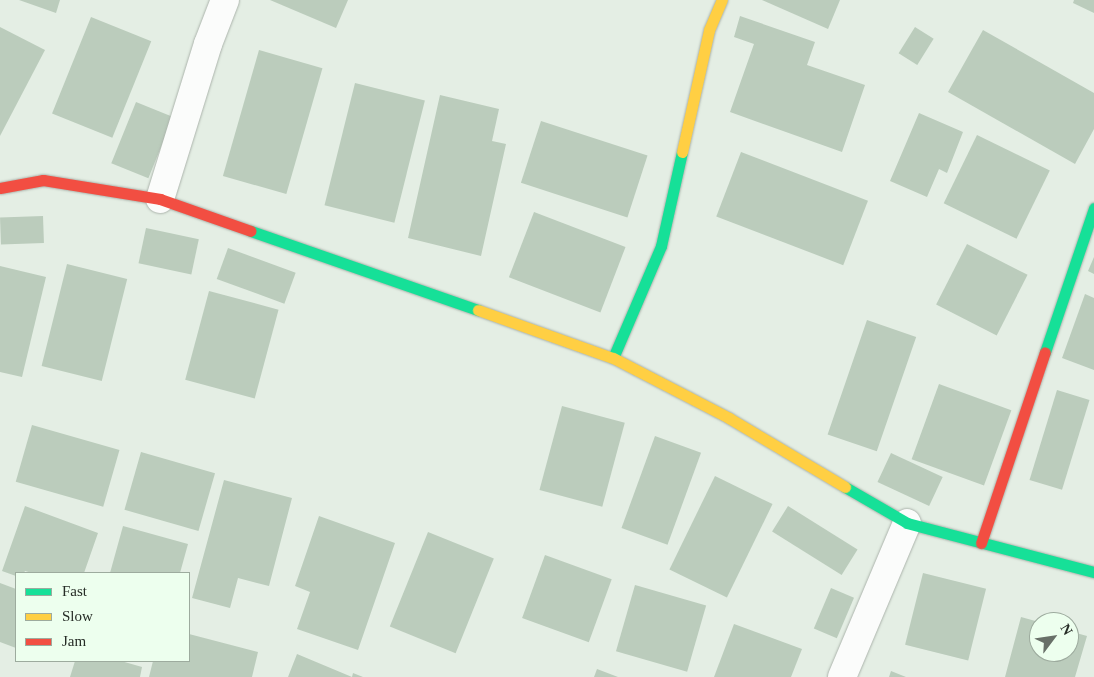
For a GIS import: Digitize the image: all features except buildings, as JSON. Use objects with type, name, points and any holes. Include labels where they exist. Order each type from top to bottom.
[{"type":"street","points":[[160,199],[208,44],[225,0]]},
{"type":"street","points":[[613,358],[661,246],[709,30],[722,0]]},
{"type":"street","points":[[0,188],[43,180],[160,199],[613,358],[729,418],[907,523],[1079,566],[1094,572]]},
{"type":"street","points":[[981,543],[1094,208]]},
{"type":"street","points":[[842,677],[907,523]]},
{"type":"traffic: fast","points":[[613,358],[661,246],[682,152]]},
{"type":"traffic: fast","points":[[1045,352],[1094,208]]},
{"type":"traffic: fast","points":[[251,231],[478,310]]},
{"type":"traffic: fast","points":[[845,487],[907,523],[1094,572]]},
{"type":"traffic: slow","points":[[682,152],[709,30],[722,0]]},
{"type":"traffic: slow","points":[[478,310],[613,358],[729,418],[845,487]]},
{"type":"traffic: jam","points":[[0,188],[43,180],[160,199],[251,231]]},
{"type":"traffic: jam","points":[[981,543],[1045,352]]}]
